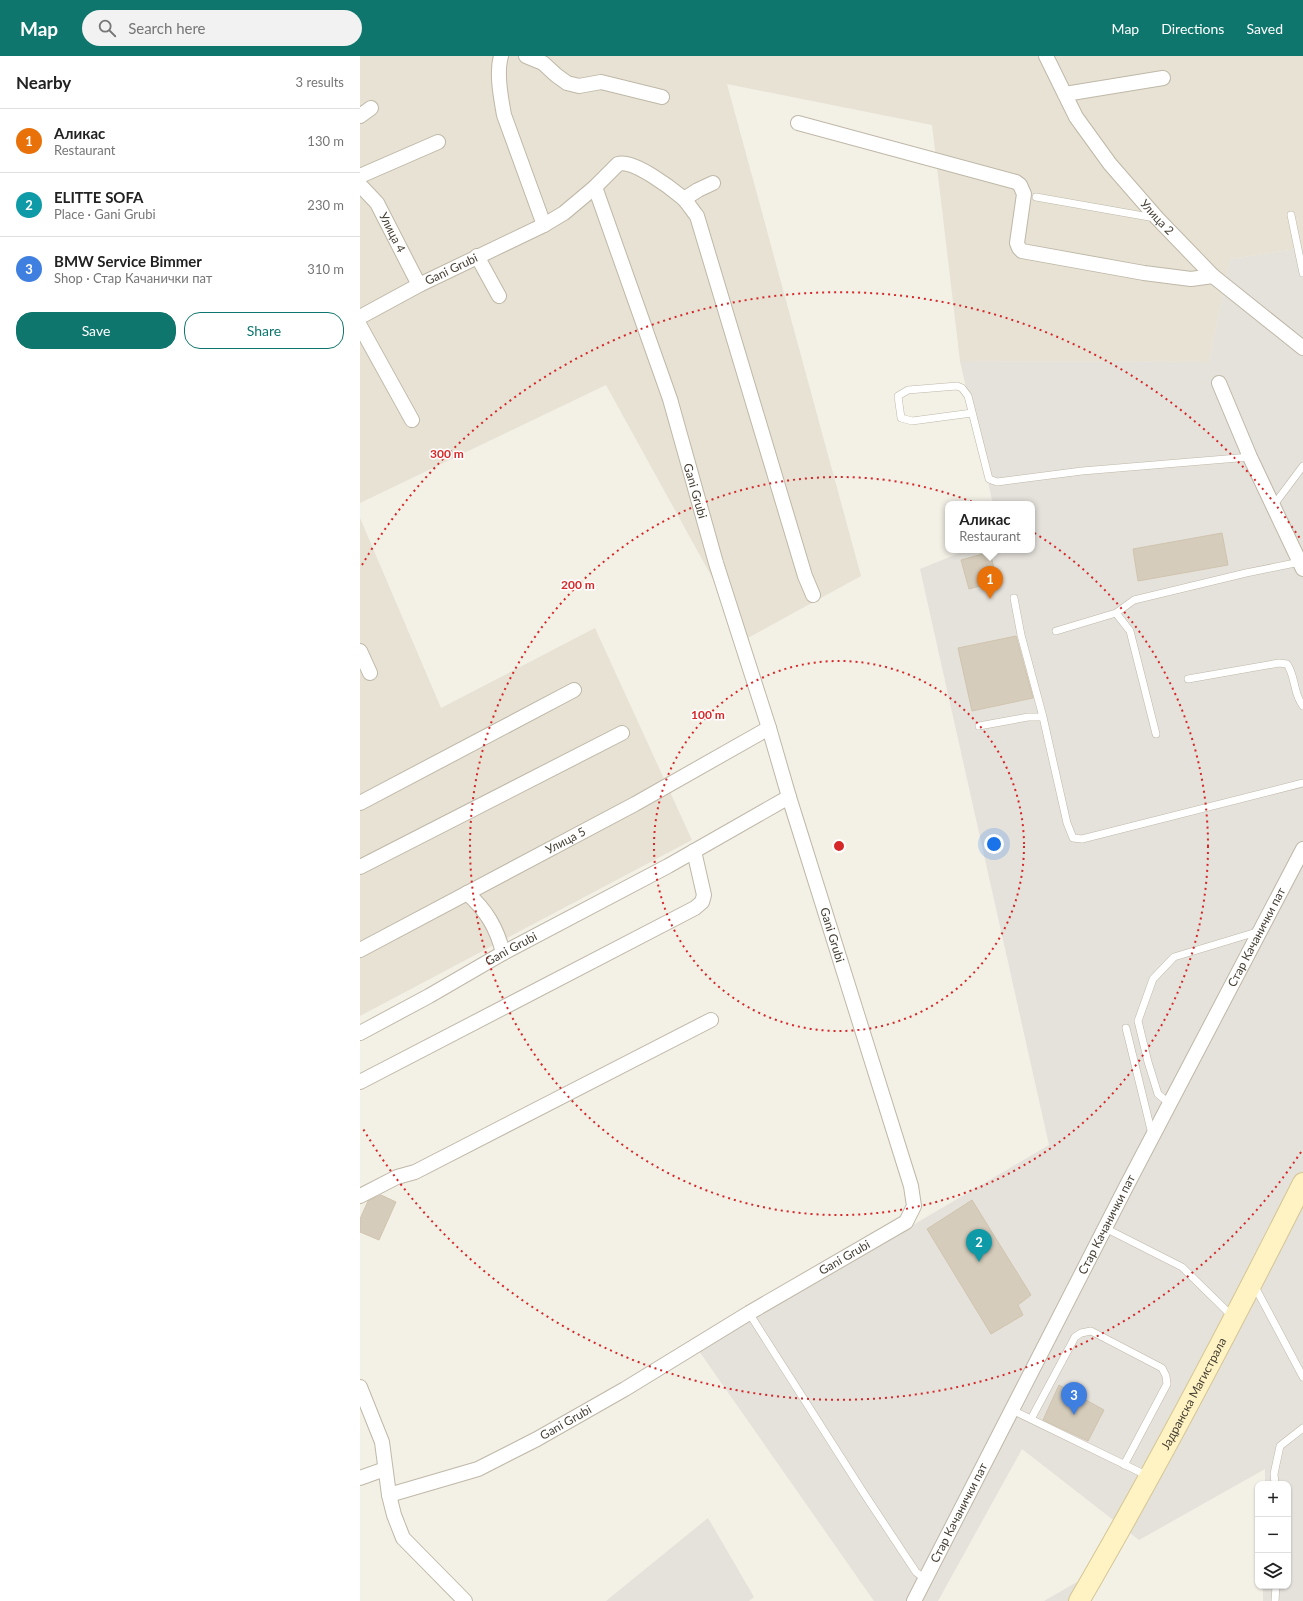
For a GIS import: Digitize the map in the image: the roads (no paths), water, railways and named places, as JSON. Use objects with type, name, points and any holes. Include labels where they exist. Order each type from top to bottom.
[{"type":"street","points":[[500,56],[500,85],[504,115],[544,225]]},
{"type":"street","points":[[526,56],[543,63],[556,75],[567,82],[579,86],[601,82],[662,97]]},
{"type":"street","name":"Улица 2","points":[[1046,56],[1076,117],[1092,142],[1157,218],[1213,276],[1303,348]]},
{"type":"street","points":[[1065,94],[1163,78]]},
{"type":"street","points":[[798,123],[1016,182],[1020,185],[1024,194],[1017,243],[1022,251],[1144,273],[1191,279],[1213,276]]},
{"type":"street","points":[[360,176],[438,142]]},
{"type":"street","name":"Gani Grubi","points":[[360,317],[477,256],[544,225],[564,213],[596,187],[618,164],[622,163],[629,165],[651,175],[684,199],[697,216],[702,228],[805,576],[813,595]]},
{"type":"street","points":[[684,199],[713,183]]},
{"type":"street","name":"Улица 4","points":[[360,185],[377,203],[419,285]]},
{"type":"street","name":"Gani Grubi","points":[[389,1495],[478,1470],[537,1439],[625,1389],[749,1313],[906,1222],[914,1206],[910,1186],[769,728],[716,563],[670,399],[596,187]]},
{"type":"street","points":[[477,256],[499,296]]},
{"type":"street","points":[[360,326],[412,420]]},
{"type":"street","points":[[1219,383],[1250,457],[1301,566]]},
{"type":"street","points":[[360,651],[370,673]]},
{"type":"street","points":[[360,803],[574,690]]},
{"type":"street","name":"Улица 5","points":[[360,950],[635,804],[769,728]]},
{"type":"street","points":[[360,868],[622,733]]},
{"type":"street","name":"Gani Grubi","points":[[360,1033],[429,996],[503,953],[694,851],[789,797]]},
{"type":"street","name":"Стар Качанички пат","points":[[914,1601],[1105,1228],[1303,849]]},
{"type":"street","points":[[360,1082],[695,908],[702,902],[704,895],[694,851]]},
{"type":"street","points":[[467,893],[479,904],[490,920],[499,937],[503,953]]},
{"type":"street","points":[[360,1196],[397,1176],[415,1172],[711,1020]]},
{"type":"street","name":"Јадранска Магистрала","points":[[1079,1601],[1150,1477],[1253,1283],[1303,1183]]},
{"type":"street","points":[[360,1387],[382,1442],[389,1495],[394,1515],[403,1538],[465,1601]]},
{"type":"street","points":[[360,1478],[385,1469]]},
{"type":"lane","points":[[1036,197],[1157,218]]},
{"type":"lane","points":[[1291,215],[1303,273]]},
{"type":"lane","points":[[972,413],[912,421],[906,420],[901,418],[898,396],[908,390],[957,386],[966,392],[972,413],[989,479],[997,482],[1082,471],[1250,457]]},
{"type":"lane","points":[[1273,506],[1303,466]]},
{"type":"lane","points":[[1056,631],[1116,613],[1134,600],[1246,573],[1301,566]]},
{"type":"lane","points":[[1014,598],[1021,635],[1043,717],[1067,823],[1073,838],[1082,839],[1303,783]]},
{"type":"lane","points":[[1116,613],[1130,631],[1156,734]]},
{"type":"lane","points":[[1188,680],[1278,663],[1287,664],[1292,670],[1298,700],[1303,706]]},
{"type":"lane","points":[[980,726],[1028,717],[1043,717]]},
{"type":"lane","points":[[1170,1104],[1158,1094],[1138,1021],[1153,979],[1174,957],[1260,930]]},
{"type":"lane","points":[[1126,1028],[1153,1136]]},
{"type":"lane","points":[[1105,1228],[1182,1267],[1234,1319]]},
{"type":"lane","points":[[1253,1283],[1303,1377]]},
{"type":"lane","points":[[749,1313],[865,1495],[916,1572],[925,1579]]},
{"type":"lane","points":[[1031,1419],[1075,1337],[1081,1333],[1091,1331],[1162,1368],[1166,1376],[1167,1384],[1124,1465]]},
{"type":"lane","points":[[1012,1410],[1150,1477]]},
{"type":"lane","points":[[1275,1481],[1274,1474],[1280,1446],[1302,1431]]},
{"type":"lane","points":[[1275,1601],[1276,1589]]},
{"type":"place","name":"Аликас","points":[[990,599]]},
{"type":"place","name":"ELITTE SOFA","points":[[979,1262]]},
{"type":"place","name":"BMW Service Bimmer","points":[[1074,1415]]}]
